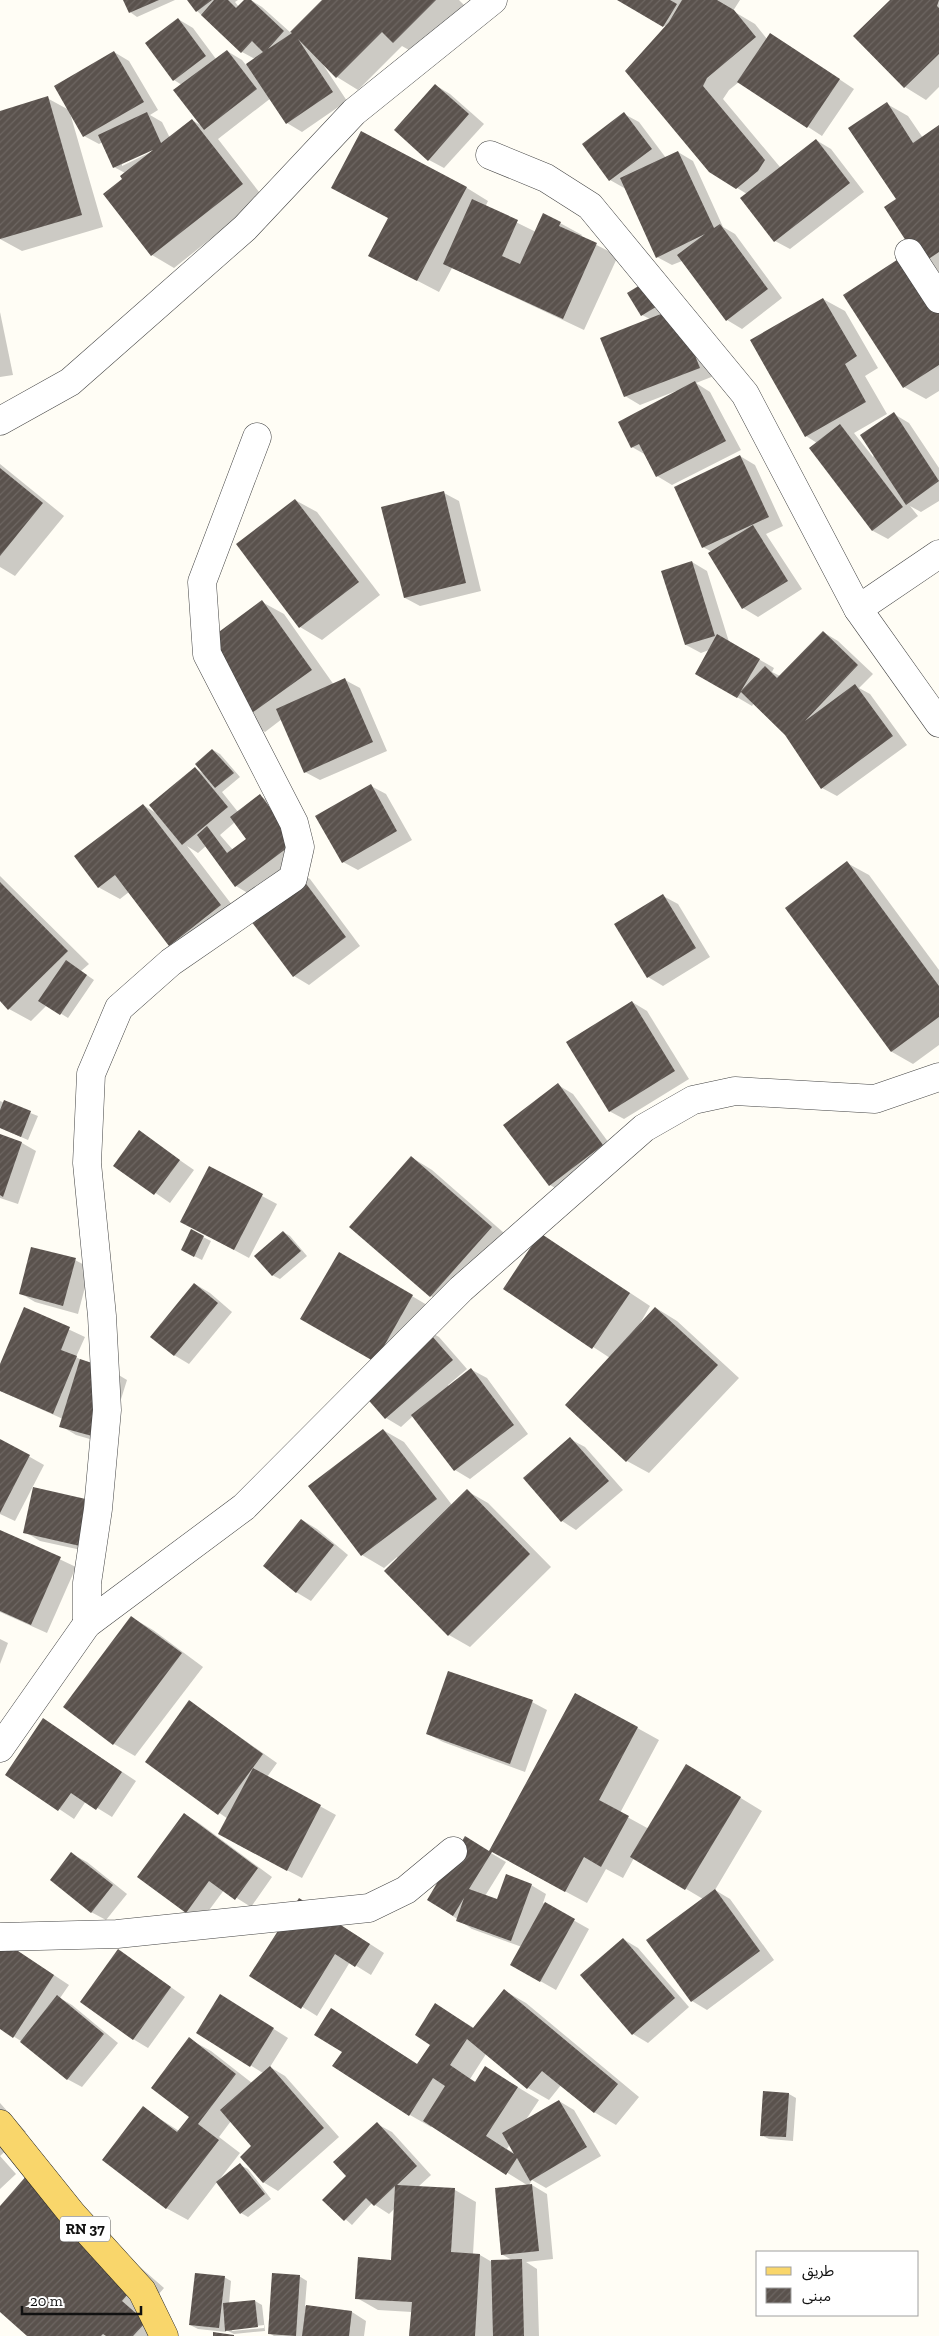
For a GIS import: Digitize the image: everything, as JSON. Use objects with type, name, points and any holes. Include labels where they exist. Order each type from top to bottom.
[{"type":"main road","name":"RN 37","points":[[0,2124],[73,2215],[142,2291],[164,2336]]},
{"type":"street","points":[[0,421],[70,382],[245,228],[354,112],[493,0]]},
{"type":"street","points":[[490,156],[546,178],[590,206],[745,394],[858,609],[939,723]]},
{"type":"street","points":[[909,253],[939,299]]},
{"type":"street","points":[[87,1624],[87,1583],[98,1509],[107,1410],[102,1316],[87,1163],[91,1074],[118,1008],[171,962],[293,878],[300,847],[294,823],[207,654],[202,582],[257,437]]},
{"type":"street","points":[[858,609],[939,554]]},
{"type":"street","points":[[0,1748],[87,1624],[244,1507],[461,1289],[644,1128],[694,1100],[735,1091],[875,1099],[939,1077]]},
{"type":"street","points":[[0,1937],[117,1934],[369,1908],[406,1890],[453,1851]]},
{"type":"building","points":[[123,0],[159,0],[129,13]]},
{"type":"building","points":[[187,0],[212,0],[196,12]]},
{"type":"building","points":[[214,0],[228,0],[236,8],[244,0],[251,0],[284,31],[268,49],[292,33],[290,32],[322,0],[436,0],[393,43],[382,32],[336,78],[298,39],[333,92],[286,124],[246,64],[263,52],[252,41],[241,53],[201,15]]},
{"type":"building","points":[[617,0],[670,0],[677,4],[663,27]]},
{"type":"building","points":[[682,0],[717,0],[734,10],[756,37],[707,78],[703,86],[765,160],[758,171],[736,189],[709,172],[625,71],[669,22]]},
{"type":"building","points":[[890,0],[939,0],[937,6],[939,8],[939,54],[904,88],[853,36]]},
{"type":"building","points":[[178,18],[206,56],[173,81],[145,43]]},
{"type":"building","points":[[770,33],[840,79],[807,128],[737,82]]},
{"type":"building","points":[[227,50],[257,89],[204,130],[173,90]]},
{"type":"building","points":[[114,51],[144,102],[83,137],[54,86]]},
{"type":"building","points":[[435,84],[469,114],[428,161],[394,130]]},
{"type":"building","points":[[48,96],[82,215],[0,239],[0,111]]},
{"type":"building","points":[[887,102],[913,143],[939,125],[939,252],[921,264],[884,207],[896,199],[848,128]]},
{"type":"building","points":[[147,112],[161,143],[192,119],[243,184],[151,256],[103,194],[122,179],[120,176],[153,150],[113,168],[98,135]]},
{"type":"building","points":[[624,112],[652,149],[609,181],[582,144]]},
{"type":"building","points":[[361,131],[467,187],[417,281],[368,256],[388,218],[331,188]]},
{"type":"building","points":[[816,139],[850,183],[774,242],[740,198]]},
{"type":"building","points":[[678,151],[714,228],[720,224],[768,289],[726,321],[677,255],[705,234],[656,258],[620,178]]},
{"type":"building","points":[[472,199],[518,220],[502,256],[520,264],[543,213],[561,222],[559,226],[597,243],[563,319],[443,264]]},
{"type":"building","points":[[903,256],[939,312],[939,365],[903,388],[843,295]]},
{"type":"building","points":[[650,279],[664,302],[641,316],[627,293]]},
{"type":"building","points":[[823,298],[857,356],[845,364],[866,402],[805,437],[750,340]]},
{"type":"building","points":[[676,308],[700,368],[624,397],[600,338]]},
{"type":"building","points":[[695,381],[726,441],[656,477],[639,444],[631,448],[618,422]]},
{"type":"building","points":[[894,412],[939,481],[906,505],[860,435]]},
{"type":"building","points":[[840,424],[903,507],[872,531],[809,448]]},
{"type":"building","points":[[740,455],[769,517],[702,548],[674,487]]},
{"type":"building","points":[[0,468],[43,503],[0,556]]},
{"type":"building","points":[[444,491],[466,583],[404,598],[381,507]]},
{"type":"building","points":[[295,499],[359,582],[299,628],[236,544]]},
{"type":"building","points":[[753,525],[788,581],[742,609],[708,553]]},
{"type":"building","points":[[692,561],[715,636],[685,645],[661,571]]},
{"type":"building","points":[[262,600],[312,670],[242,720],[193,651]]},
{"type":"building","points":[[823,631],[858,665],[805,721],[855,684],[893,736],[821,789],[785,735],[741,692],[737,698],[695,674],[717,634],[760,659],[741,691],[765,666],[777,678]]},
{"type":"building","points":[[345,678],[373,742],[304,773],[276,709]]},
{"type":"building","points":[[212,749],[234,773],[215,788],[195,764]]},
{"type":"building","points":[[195,767],[228,807],[182,845],[149,805]]},
{"type":"building","points":[[371,784],[397,831],[342,863],[315,816]]},
{"type":"building","points":[[260,794],[295,842],[235,887],[197,835],[207,826],[227,853],[246,839],[230,817]]},
{"type":"building","points":[[143,804],[221,905],[169,946],[115,875],[98,888],[74,856]]},
{"type":"building","points":[[847,861],[939,986],[939,1017],[891,1052],[785,908]]},
{"type":"building","points":[[295,869],[346,937],[293,977],[242,909]]},
{"type":"building","points":[[0,882],[68,951],[8,1010],[0,1001]]},
{"type":"building","points":[[663,894],[696,948],[647,978],[614,924]]},
{"type":"building","points":[[66,960],[87,975],[60,1015],[38,1001]]},
{"type":"building","points":[[632,1001],[675,1071],[609,1112],[566,1042]]},
{"type":"building","points":[[558,1083],[603,1145],[549,1186],[503,1125]]},
{"type":"building","points":[[4,1100],[31,1111],[21,1137],[0,1128],[0,1110]]},
{"type":"building","points":[[139,1130],[180,1160],[154,1195],[113,1166]]},
{"type":"building","points":[[0,1134],[22,1142],[3,1197],[0,1195]]},
{"type":"building","points":[[411,1156],[492,1227],[430,1297],[349,1227]]},
{"type":"building","points":[[209,1166],[263,1194],[234,1250],[180,1222]]},
{"type":"building","points":[[191,1229],[204,1236],[194,1257],[181,1250]]},
{"type":"building","points":[[283,1231],[301,1251],[272,1276],[254,1256]]},
{"type":"building","points":[[540,1233],[630,1293],[592,1349],[503,1289]]},
{"type":"building","points":[[31,1247],[76,1258],[63,1306],[19,1294]]},
{"type":"building","points":[[339,1252],[413,1295],[375,1362],[300,1319]]},
{"type":"building","points":[[194,1283],[218,1303],[174,1356],[150,1337]]},
{"type":"building","points":[[24,1307],[70,1327],[61,1350],[77,1356],[53,1414],[0,1391],[0,1364]]},
{"type":"building","points":[[655,1307],[718,1365],[626,1462],[565,1405]]},
{"type":"building","points":[[424,1327],[453,1360],[385,1419],[357,1387]]},
{"type":"building","points":[[80,1359],[113,1370],[92,1436],[59,1427]]},
{"type":"building","points":[[471,1368],[514,1425],[454,1471],[411,1415]]},
{"type":"building","points":[[383,1429],[437,1499],[361,1556],[308,1486]]},
{"type":"building","points":[[570,1437],[609,1481],[561,1522],[523,1478]]},
{"type":"building","points":[[0,1439],[30,1455],[0,1513]]},
{"type":"building","points":[[33,1487],[90,1500],[80,1546],[23,1533]]},
{"type":"building","points":[[467,1489],[530,1554],[448,1636],[384,1571]]},
{"type":"building","points":[[301,1519],[334,1545],[296,1593],[263,1566]]},
{"type":"building","points":[[0,1530],[61,1557],[31,1625],[0,1611]]},
{"type":"building","points":[[131,1616],[182,1653],[113,1745],[63,1707]]},
{"type":"building","points":[[448,1671],[533,1700],[510,1764],[426,1734]]},
{"type":"building","points":[[575,1693],[638,1727],[599,1800],[629,1816],[601,1867],[584,1857],[565,1892],[492,1852],[469,1889],[497,1899],[506,1874],[532,1884],[511,1941],[456,1921],[464,1898],[453,1916],[427,1900],[465,1836],[489,1851]]},
{"type":"building","points":[[189,1700],[263,1754],[218,1815],[145,1762]]},
{"type":"building","points":[[43,1718],[122,1772],[96,1810],[71,1793],[58,1811],[5,1775]]},
{"type":"building","points":[[686,1764],[741,1797],[685,1890],[630,1857]]},
{"type":"building","points":[[253,1768],[321,1805],[287,1871],[218,1834]]},
{"type":"building","points":[[184,1813],[258,1868],[235,1900],[209,1881],[186,1913],[137,1877]]},
{"type":"building","points":[[71,1852],[113,1885],[91,1913],[50,1880]]},
{"type":"building","points":[[715,1889],[760,1951],[691,2002],[646,1940]]},
{"type":"building","points":[[299,1898],[370,1944],[355,1967],[335,1954],[301,2009],[249,1976]]},
{"type":"building","points":[[545,1902],[575,1919],[540,1982],[510,1965]]},
{"type":"building","points":[[623,1938],[675,1998],[632,2035],[580,1975]]},
{"type":"building","points":[[0,1939],[54,1975],[13,2038],[0,2029]]},
{"type":"building","points":[[118,1949],[171,1987],[133,2040],[80,2002]]},
{"type":"building","points":[[504,1989],[618,2084],[594,2113],[542,2071],[527,2089],[467,2039],[450,2065],[475,2082],[485,2066],[518,2087],[486,2136],[514,2154],[502,2133],[559,2100],[587,2147],[530,2181],[517,2158],[506,2175],[423,2121],[445,2086],[433,2078],[409,2116],[332,2066],[342,2052],[314,2035],[331,2008],[417,2064],[430,2045],[415,2035],[435,2003],[473,2028]]},
{"type":"building","points":[[220,1994],[274,2028],[250,2067],[196,2033]]},
{"type":"building","points":[[57,1995],[104,2034],[67,2080],[20,2042]]},
{"type":"building","points":[[189,2037],[236,2074],[198,2124],[219,2140],[166,2209],[102,2160],[143,2106],[177,2132],[189,2117],[151,2088]]},
{"type":"building","points":[[270,2066],[324,2128],[263,2183],[240,2157],[251,2146],[220,2110]]},
{"type":"building","points":[[763,2091],[789,2093],[786,2137],[760,2136]]},
{"type":"building","points":[[377,2122],[417,2166],[397,2185],[455,2188],[451,2252],[480,2254],[475,2336],[409,2336],[412,2302],[355,2299],[358,2257],[391,2260],[395,2186],[374,2206],[366,2198],[344,2221],[322,2200],[346,2176],[333,2162]]},
{"type":"building","points":[[240,2163],[265,2194],[240,2214],[216,2182]]},
{"type":"building","points":[[28,2174],[144,2275],[122,2301],[146,2322],[133,2336],[106,2336],[103,2334],[101,2336],[27,2336],[0,2312],[0,2206]]},
{"type":"building","points":[[532,2184],[539,2251],[501,2255],[495,2188]]},
{"type":"building","points":[[522,2259],[524,2336],[493,2336],[491,2260]]},
{"type":"building","points":[[195,2273],[225,2276],[219,2328],[189,2325]]},
{"type":"building","points":[[272,2273],[300,2275],[296,2336],[268,2334]]},
{"type":"building","points":[[255,2300],[258,2327],[225,2331],[223,2303]]},
{"type":"building","points":[[306,2305],[352,2311],[349,2336],[302,2336]]},
{"type":"building","points":[[213,2332],[234,2335],[234,2336],[213,2336]]}]
